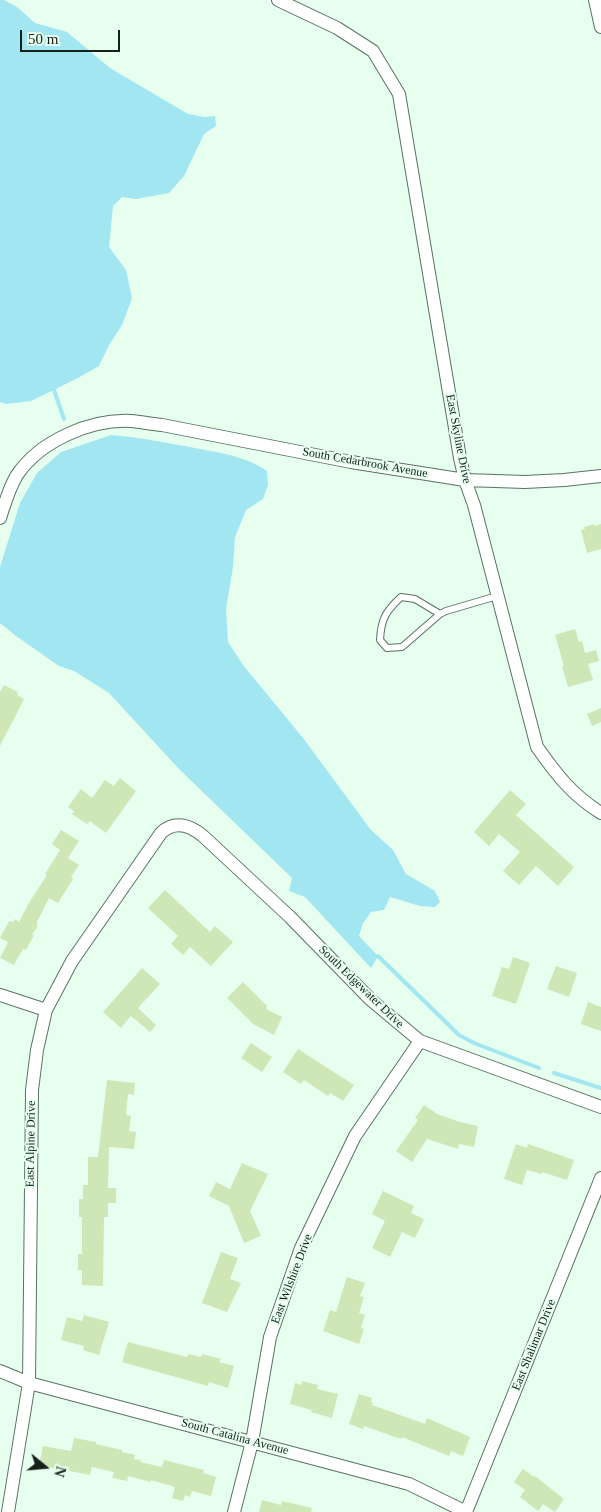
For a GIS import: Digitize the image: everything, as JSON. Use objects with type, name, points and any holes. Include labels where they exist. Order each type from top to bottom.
[{"type":"street","name":"East Skyline Drive","points":[[278,0],[337,28],[373,51],[399,94],[465,480],[474,505],[536,747],[556,774],[587,804],[601,813]]},
{"type":"street","points":[[595,0],[601,27]]},
{"type":"street","name":"South Cedarbrook Avenue","points":[[0,518],[6,498],[17,476],[24,466],[41,450],[63,436],[89,426],[109,422],[131,421],[171,427],[366,465],[465,480],[525,482],[601,476]]},
{"type":"street","name":"East Alpine Drive","points":[[8,1512],[29,1382],[32,1097],[36,1057],[46,1010],[72,961],[161,833],[170,827],[182,825]]},
{"type":"street","name":"South Edgewater Drive","points":[[182,825],[194,829],[203,836],[290,917],[371,1000],[420,1041],[601,1107]]},
{"type":"street","points":[[0,995],[46,1010]]},
{"type":"street","name":"East Wilshire Drive","points":[[234,1512],[252,1442],[270,1337],[301,1248],[355,1136],[420,1041]]},
{"type":"street","name":"East Shalimar Drive","points":[[466,1512],[601,1178]]},
{"type":"street","name":"South Catalina Avenue","points":[[0,1371],[29,1382],[410,1484],[466,1512]]},
{"type":"lane","points":[[440,614],[415,599],[401,597],[387,610],[380,629],[380,640],[387,648],[402,647],[440,614],[497,596]]},
{"type":"water","points":[[0,0],[4,0],[17,7],[35,23],[67,32],[110,68],[188,114],[205,117],[215,116],[216,126],[204,134],[184,176],[169,193],[136,199],[122,197],[113,206],[109,247],[126,270],[132,298],[122,325],[109,345],[99,366],[31,401],[6,404],[0,402]]},
{"type":"water","points":[[111,435],[153,440],[241,458],[267,471],[268,485],[263,499],[246,510],[235,537],[233,567],[226,609],[228,642],[243,665],[303,738],[371,830],[393,850],[406,874],[435,891],[440,902],[435,907],[420,906],[390,897],[384,910],[371,912],[363,923],[359,936],[378,956],[371,968],[305,897],[289,891],[292,878],[179,769],[109,693],[74,671],[59,666],[0,623],[0,567],[20,503],[37,473],[61,452]]},
{"type":"building","points":[[595,524],[595,526],[601,524],[601,549],[587,553],[581,530],[585,529],[584,527]]},
{"type":"building","points":[[575,629],[579,642],[582,641],[585,653],[596,650],[599,661],[588,664],[593,680],[568,687],[555,635]]},
{"type":"building","points":[[4,685],[18,692],[17,695],[24,699],[0,746],[0,692]]},
{"type":"building","points":[[601,708],[601,722],[592,726],[587,714]]},
{"type":"building","points":[[120,778],[136,791],[106,833],[90,821],[87,824],[72,814],[74,811],[68,807],[81,789],[92,798],[105,780],[114,786]]},
{"type":"building","points":[[510,790],[526,804],[516,815],[574,867],[558,886],[536,866],[519,885],[503,871],[520,852],[499,834],[489,846],[474,832]]},
{"type":"building","points":[[61,830],[79,841],[68,858],[79,865],[71,877],[73,879],[58,903],[49,898],[37,922],[37,927],[32,935],[34,935],[26,950],[23,949],[14,965],[0,958],[8,942],[0,938],[9,921],[13,922],[15,919],[19,922],[47,875],[45,874],[60,850],[52,844]]},
{"type":"building","points":[[165,890],[210,932],[215,926],[233,942],[211,966],[190,947],[183,955],[171,944],[178,936],[148,908]]},
{"type":"building","points":[[513,957],[530,963],[516,1004],[492,996],[502,967],[509,969]]},
{"type":"building","points":[[556,966],[577,973],[569,997],[547,989]]},
{"type":"building","points":[[142,968],[160,984],[138,1008],[156,1025],[150,1032],[131,1016],[121,1028],[103,1012]]},
{"type":"building","points":[[243,982],[267,1006],[266,1009],[282,1017],[274,1035],[253,1024],[227,998]]},
{"type":"building","points":[[588,1002],[601,1007],[601,1031],[581,1024]]},
{"type":"building","points":[[251,1043],[272,1057],[262,1072],[241,1058]]},
{"type":"building","points":[[298,1049],[354,1085],[343,1101],[330,1093],[328,1096],[304,1080],[301,1084],[283,1072]]},
{"type":"building","points":[[107,1080],[135,1083],[134,1095],[128,1094],[126,1115],[131,1116],[129,1131],[136,1132],[134,1149],[109,1147],[108,1188],[116,1188],[116,1203],[108,1203],[108,1217],[104,1217],[103,1286],[82,1285],[82,1270],[78,1270],[78,1254],[82,1254],[82,1217],[79,1217],[79,1199],[83,1199],[83,1185],[88,1185],[88,1157],[98,1157]]},
{"type":"building","points":[[424,1105],[437,1114],[478,1126],[474,1147],[459,1144],[458,1149],[427,1139],[412,1162],[396,1151],[418,1120],[415,1118]]},
{"type":"building","points":[[516,1144],[527,1148],[528,1144],[574,1160],[567,1180],[542,1172],[542,1174],[527,1170],[522,1185],[504,1179]]},
{"type":"building","points":[[242,1163],[268,1174],[250,1211],[261,1236],[244,1243],[229,1206],[209,1196],[216,1182],[230,1189]]},
{"type":"building","points":[[383,1191],[414,1206],[411,1213],[424,1219],[415,1238],[402,1232],[390,1257],[372,1248],[385,1221],[372,1214]]},
{"type":"building","points":[[221,1252],[238,1258],[230,1279],[241,1283],[227,1312],[202,1303]]},
{"type":"building","points":[[347,1277],[365,1283],[360,1296],[364,1297],[359,1313],[365,1315],[361,1328],[364,1329],[359,1344],[323,1331],[330,1310],[336,1312]]},
{"type":"building","points":[[84,1315],[109,1322],[99,1355],[83,1350],[84,1346],[61,1340],[67,1317],[82,1321]]},
{"type":"building","points":[[128,1342],[187,1357],[188,1354],[201,1357],[202,1354],[221,1359],[219,1362],[234,1366],[228,1388],[209,1382],[208,1386],[122,1362]]},
{"type":"building","points":[[302,1381],[318,1385],[317,1389],[338,1394],[332,1418],[290,1404],[295,1383],[302,1385]]},
{"type":"building","points":[[359,1394],[372,1398],[372,1405],[425,1424],[427,1418],[470,1437],[463,1456],[451,1451],[449,1456],[402,1437],[401,1439],[364,1426],[363,1429],[349,1424]]},
{"type":"building","points":[[74,1438],[122,1450],[122,1452],[135,1455],[134,1459],[141,1460],[140,1462],[162,1467],[164,1460],[204,1470],[203,1473],[216,1477],[211,1496],[192,1491],[190,1497],[185,1495],[183,1501],[172,1498],[175,1487],[151,1480],[151,1482],[128,1476],[127,1481],[112,1478],[114,1472],[92,1467],[90,1475],[39,1465],[43,1446],[71,1451]]},
{"type":"building","points":[[523,1469],[564,1499],[555,1512],[543,1504],[538,1511],[520,1497],[525,1490],[514,1482]]},
{"type":"building","points":[[262,1500],[281,1505],[282,1501],[312,1508],[311,1512],[259,1512]]},
{"type":"waterway","points":[[54,390],[64,419]]},
{"type":"waterway","points":[[378,956],[459,1035],[474,1043],[539,1068]]},
{"type":"waterway","points":[[554,1073],[601,1088]]}]
